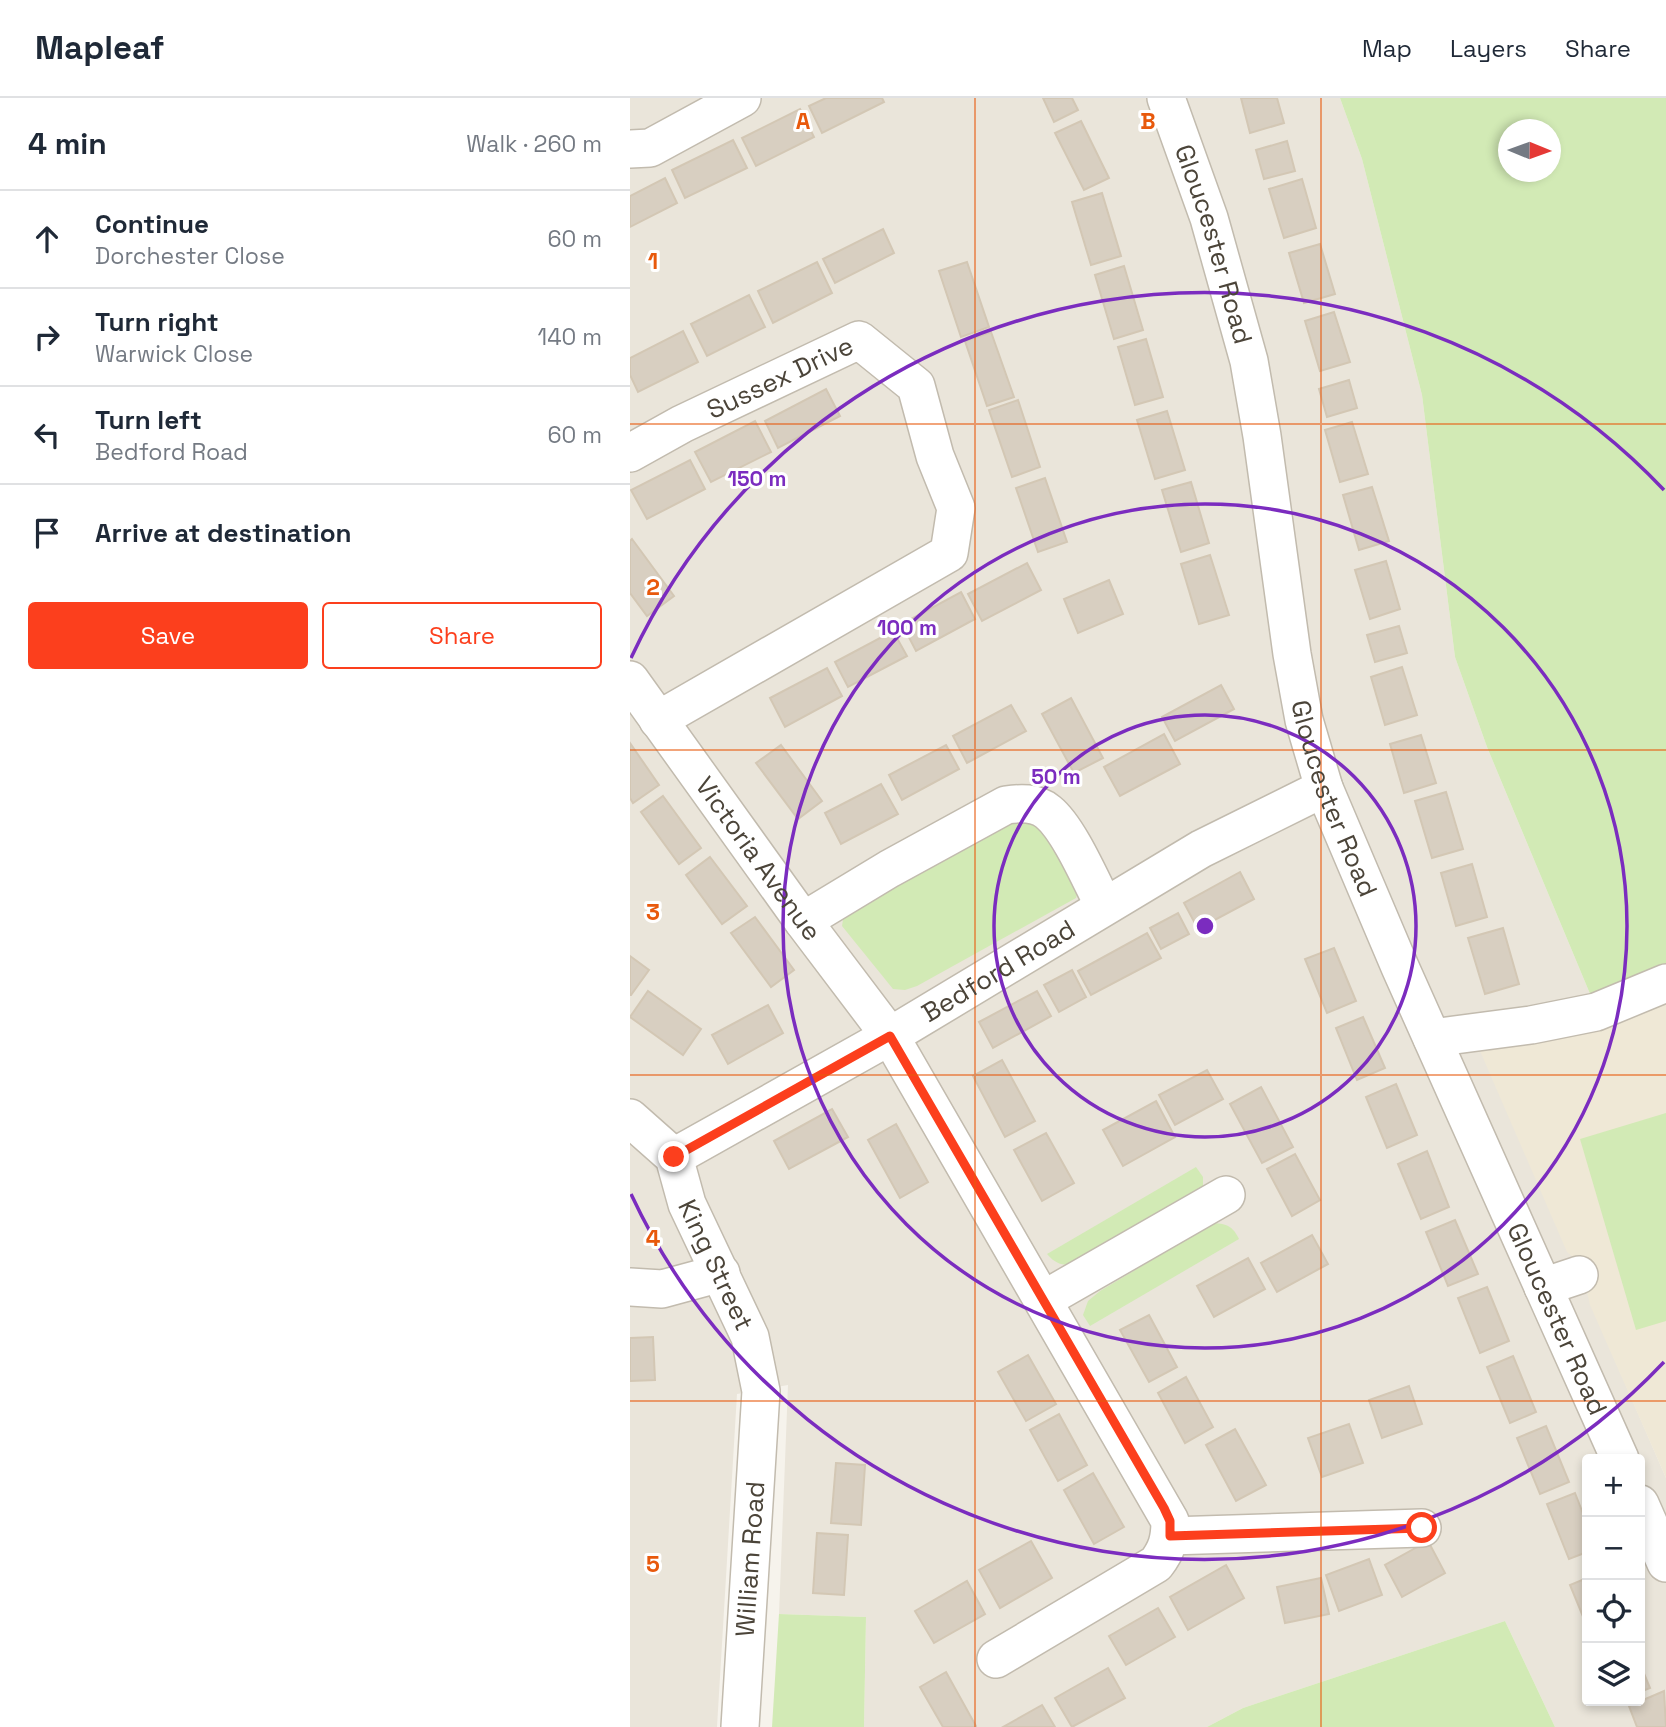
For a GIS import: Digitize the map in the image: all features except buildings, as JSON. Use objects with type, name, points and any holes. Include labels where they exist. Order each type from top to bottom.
[{"type":"street","points":[[630,149],[650,148],[742,98]]},
{"type":"street","name":"Gloucester Road","points":[[1166,98],[1209,218],[1249,361],[1292,654],[1304,720],[1324,788],[1618,1454]]},
{"type":"street","name":"Sussex Drive","points":[[630,453],[682,424],[859,340],[916,386],[935,456],[956,508],[949,554],[658,720]]},
{"type":"street","name":"Victoria Avenue","points":[[630,680],[803,921],[890,1036],[1164,1508],[1170,1521],[1170,1536]]},
{"type":"street","name":"Bedford Road","points":[[674,1157],[890,1036],[1201,849],[1324,788]]},
{"type":"street","name":"Bedford Road","points":[[803,921],[889,869],[1006,805],[1020,803],[1048,811],[1070,842],[1104,906]]},
{"type":"street","points":[[1432,1038],[1531,1025],[1596,1012],[1666,983]]},
{"type":"street","points":[[630,1118],[674,1157]]},
{"type":"street","name":"King Street","points":[[674,1157],[687,1203],[750,1337],[761,1391]]},
{"type":"street","points":[[1043,1300],[1226,1195]]},
{"type":"street","points":[[630,1287],[662,1289],[721,1273]]},
{"type":"street","points":[[1543,1287],[1579,1275]]},
{"type":"street","name":"William Road","points":[[740,1727],[761,1391]]},
{"type":"street","points":[[1645,1515],[1666,1563]]},
{"type":"street","points":[[996,1659],[1156,1564],[1165,1552],[1170,1536],[1422,1528]]},
{"type":"shaded area","points":[[630,98],[1340,98],[1362,159],[1422,395],[1455,657],[1487,747],[1593,1001],[1581,1264],[1591,1305],[1666,1478],[1666,1727],[1555,1727],[1505,1621],[1243,1708],[1207,1727],[864,1727],[866,1617],[779,1614],[788,1385],[737,1394],[717,1727],[630,1727]]},
{"type":"shaded area","points":[[1666,989],[1666,1478],[1590,1305],[1581,1264],[1567,1252],[1477,1044]]},
{"type":"green space","points":[[1340,98],[1666,98],[1666,970],[1593,1001],[1487,747],[1455,657],[1422,395],[1362,159]]},
{"type":"green space","points":[[1012,818],[1042,825],[1078,891],[1076,898],[917,986],[905,990],[893,989],[842,926],[844,914]]},
{"type":"green space","points":[[1666,1113],[1666,1321],[1636,1330],[1580,1139]]},
{"type":"green space","points":[[1196,1167],[1203,1177],[1203,1187],[1083,1263],[1063,1264],[1047,1254]]},
{"type":"green space","points":[[1214,1223],[1230,1227],[1239,1239],[1090,1326],[1083,1315],[1088,1301],[1100,1291]]},
{"type":"green space","points":[[779,1614],[866,1617],[864,1727],[772,1727]]},
{"type":"green space","points":[[1505,1621],[1555,1727],[1207,1727],[1243,1708]]},
{"type":"route","points":[[674,1157],[890,1036],[1164,1508],[1170,1521],[1170,1536],[1422,1528]]}]
